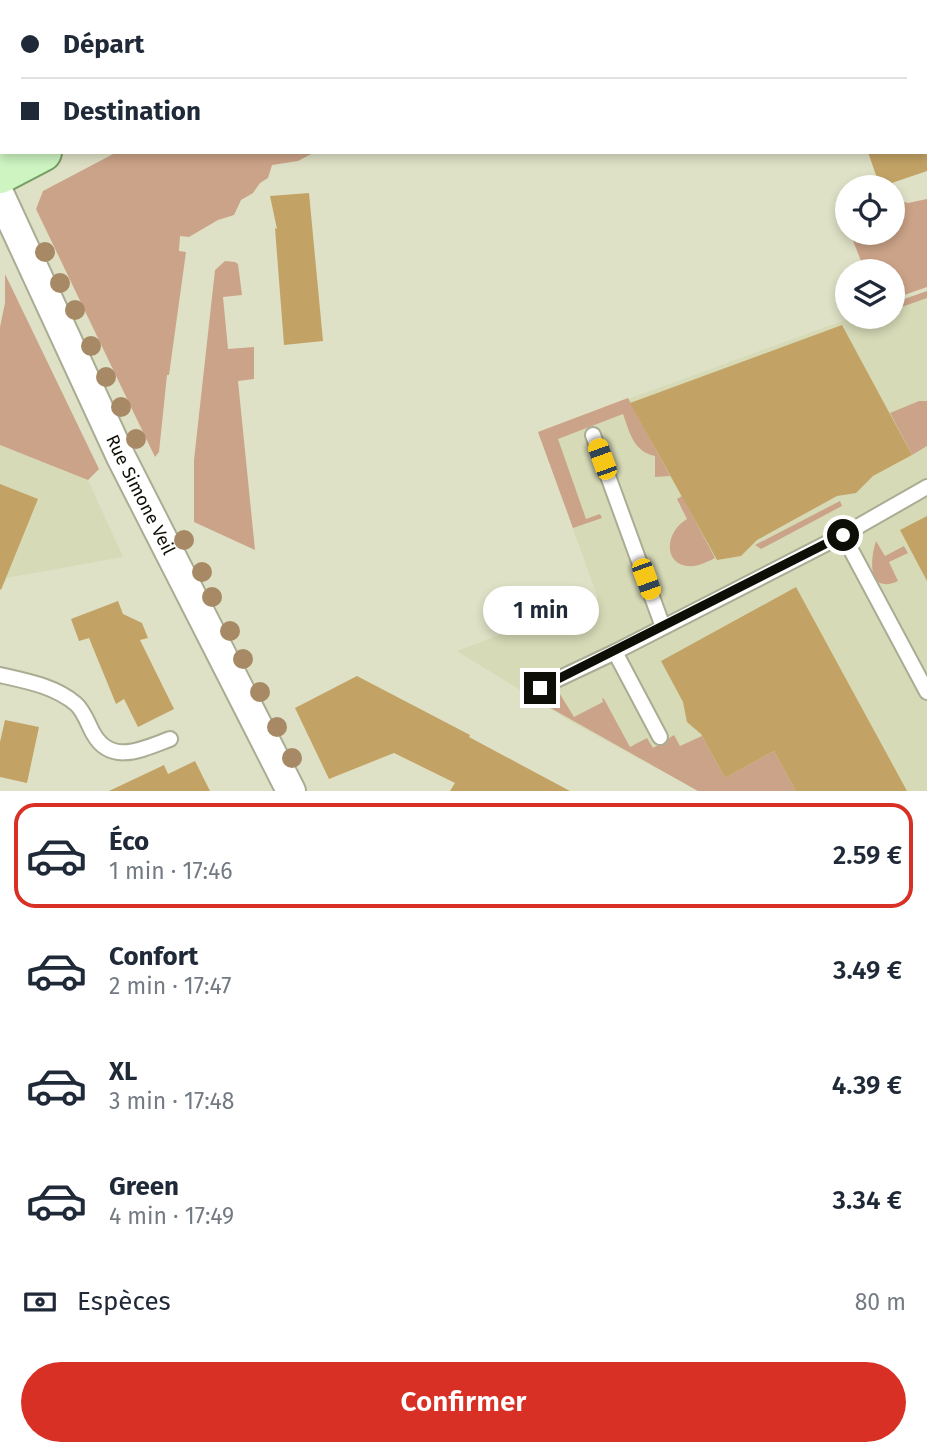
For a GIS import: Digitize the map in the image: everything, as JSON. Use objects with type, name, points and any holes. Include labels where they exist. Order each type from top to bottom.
[{"type":"main road","points":[[0,174],[38,154]]},
{"type":"street","name":"Rue Simone Veil","points":[[0,195],[121,457],[290,791]]},
{"type":"lane","points":[[593,435],[663,627]]},
{"type":"lane","points":[[540,688],[843,535],[927,487]]},
{"type":"lane","points":[[843,535],[927,692]]},
{"type":"lane","points":[[615,652],[660,737]]},
{"type":"lane","points":[[0,675],[47,686],[75,703],[96,738],[111,751],[135,753],[170,739]]},
{"type":"shaded area","points":[[113,154],[311,154],[298,161],[272,165],[268,178],[260,183],[253,193],[241,200],[234,215],[218,220],[189,237],[180,236],[179,251],[186,252],[167,375],[159,452],[155,457],[36,209],[43,191]]},
{"type":"shaded area","points":[[927,199],[927,287],[905,295],[905,259],[860,259],[855,245],[905,245],[905,202]]},
{"type":"shaded area","points":[[225,261],[238,264],[242,295],[223,297],[228,349],[254,347],[254,379],[238,381],[255,550],[194,522],[194,460],[215,270]]},
{"type":"shaded area","points":[[5,274],[99,469],[88,480],[0,445],[0,327],[5,303]]},
{"type":"shaded area","points":[[927,291],[927,791],[698,791],[570,721],[457,651],[598,598],[538,432],[835,324],[835,329],[905,329],[905,299]]},
{"type":"shaded area","points":[[927,291],[927,298],[905,306],[905,299]]},
{"type":"shaded area","points":[[628,398],[670,476],[655,477],[655,456],[637,446],[623,414],[558,439],[586,519],[600,514],[602,518],[573,528],[538,432]]},
{"type":"shaded area","points":[[919,401],[927,401],[927,446],[912,455],[890,413]]},
{"type":"shaded area","points":[[0,445],[88,480],[123,557],[0,581]]},
{"type":"shaded area","points":[[682,496],[715,558],[705,563],[684,565],[676,562],[672,556],[670,541],[679,525],[687,519],[677,499]]},
{"type":"shaded area","points":[[840,501],[842,506],[761,549],[755,545]]},
{"type":"shaded area","points":[[876,541],[885,556],[904,546],[908,553],[889,562],[898,581],[888,584],[876,579],[872,565]]},
{"type":"shaded area","points":[[555,686],[574,717],[604,699],[630,747],[647,738],[653,748],[674,735],[680,746],[702,736],[725,778],[774,751],[796,791],[698,791],[531,697]]},
{"type":"building","points":[[869,154],[927,154],[927,171],[905,178],[905,175],[876,175]]},
{"type":"building","points":[[309,193],[323,341],[284,345],[275,228],[277,229],[270,196]]},
{"type":"building","points":[[835,328],[844,329],[912,455],[873,476],[856,493],[837,496],[757,540],[741,556],[717,560],[630,403]]},
{"type":"building","points":[[0,484],[38,499],[1,590],[0,589]]},
{"type":"building","points":[[927,516],[927,581],[900,530]]},
{"type":"building","points":[[796,587],[907,791],[796,791],[774,751],[725,778],[701,734],[687,722],[683,702],[661,661]]},
{"type":"building","points":[[118,601],[123,614],[142,623],[148,638],[140,640],[174,709],[138,727],[124,699],[116,704],[89,638],[79,641],[71,619]]},
{"type":"building","points":[[357,676],[570,791],[450,791],[455,783],[394,753],[329,779],[295,708]]},
{"type":"building","points":[[5,720],[39,727],[27,783],[0,777],[0,742]]},
{"type":"building","points":[[195,761],[210,791],[109,791],[164,765],[168,774]]},
{"type":"route","points":[[540,688],[843,535]]}]
